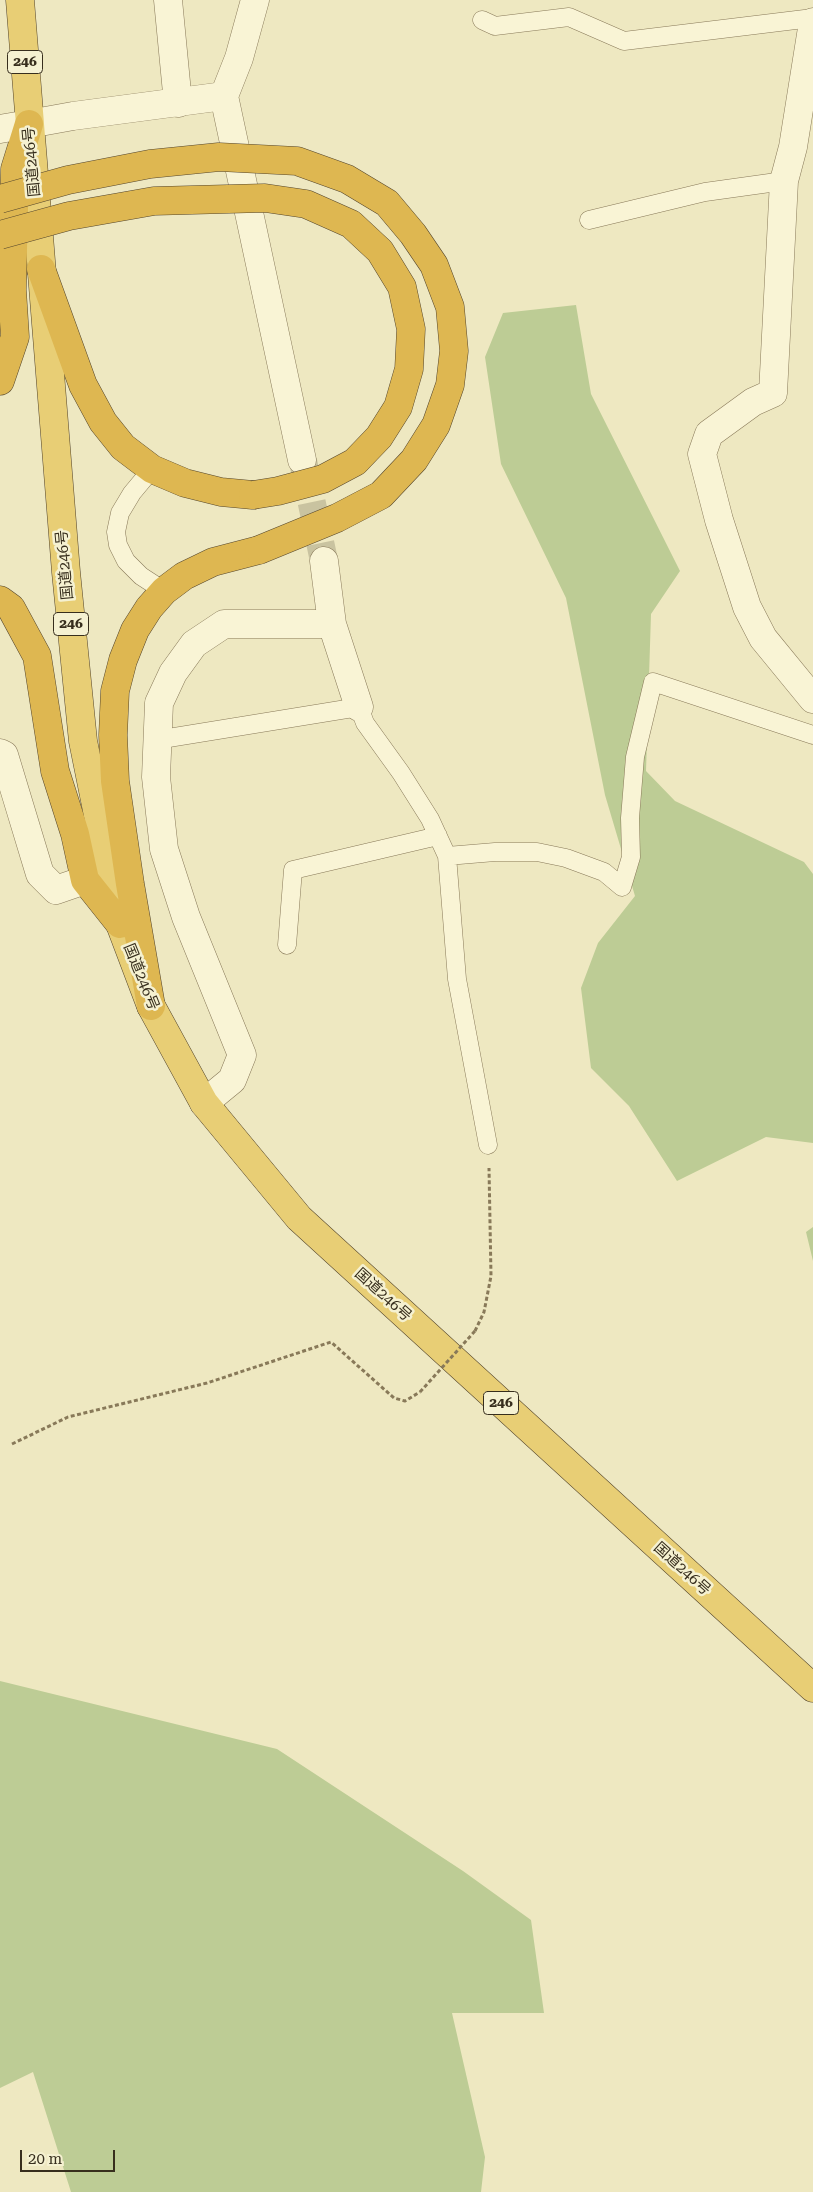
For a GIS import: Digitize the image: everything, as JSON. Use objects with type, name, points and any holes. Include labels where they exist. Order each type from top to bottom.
[{"type":"highway","name":"国道246号","points":[[20,0],[66,572],[83,741],[120,924],[151,1006],[204,1103],[299,1218],[813,1688]]},
{"type":"highway","points":[[0,381],[15,337],[12,290],[15,169],[29,124]]},
{"type":"highway","points":[[0,199],[68,180],[150,164],[219,157],[297,161],[347,179],[387,203],[413,234],[434,265],[450,306],[454,351],[450,385],[436,425],[414,460],[381,495],[337,518],[260,550],[213,562],[184,576],[164,591],[149,608],[135,630],[122,660],[115,691],[113,735],[115,781],[151,1006]]},
{"type":"highway","points":[[0,236],[69,216],[154,201],[265,198],[306,204],[351,224],[380,251],[402,287],[411,329],[409,369],[398,407],[379,437],[356,462],[323,479],[278,491],[253,495],[221,492],[184,483],[152,469],[123,447],[103,422],[83,386],[41,269]]},
{"type":"highway","points":[[0,600],[11,608],[37,656],[55,771],[74,834],[85,880],[120,924]]},
{"type":"street","points":[[168,0],[178,103]]},
{"type":"street","points":[[255,0],[239,58],[224,96],[302,460]]},
{"type":"street","points":[[813,22],[793,147],[784,181],[773,394],[753,402],[709,434],[702,454],[719,520],[747,607],[763,638],[813,699]]},
{"type":"street","points":[[0,129],[73,116],[224,96]]},
{"type":"street","points":[[324,561],[332,624],[359,707]]},
{"type":"street","points":[[204,1103],[232,1080],[242,1056],[186,917],[164,850],[156,777],[159,703],[173,673],[194,644],[224,624],[332,624]]},
{"type":"street","points":[[0,753],[4,755],[40,874],[56,890],[85,880]]},
{"type":"lane","points":[[482,20],[495,26],[569,17],[624,41],[813,18]]},
{"type":"lane","points":[[589,220],[705,192],[784,181]]},
{"type":"lane","points":[[152,469],[132,493],[120,513],[116,532],[118,544],[126,561],[141,576],[164,591]]},
{"type":"lane","points":[[447,856],[495,852],[537,852],[566,858],[604,872],[622,887],[631,857],[630,818],[635,757],[653,682],[813,735]]},
{"type":"lane","points":[[156,740],[359,707],[365,722],[402,773],[430,819],[447,856],[457,979],[488,1145]]},
{"type":"lane","points":[[287,945],[293,870],[438,836]]},
{"type":"path","points":[[12,1444],[68,1417],[207,1383],[331,1342],[394,1398],[405,1401],[420,1392],[475,1331],[484,1312],[491,1276],[488,1145]]},
{"type":"green space","points":[[576,305],[591,394],[680,571],[651,614],[646,771],[675,801],[804,862],[813,874],[813,1143],[766,1137],[677,1181],[629,1106],[591,1068],[581,988],[598,943],[635,896],[605,795],[566,598],[501,464],[485,357],[503,313]]},
{"type":"green space","points":[[813,1227],[813,1261],[806,1232]]},
{"type":"green space","points":[[0,1681],[277,1749],[463,1871],[531,1920],[544,2013],[452,2013],[485,2157],[481,2192],[71,2192],[33,2072],[0,2088]]},
{"type":"tunnel","points":[[303,461],[324,561]]}]
